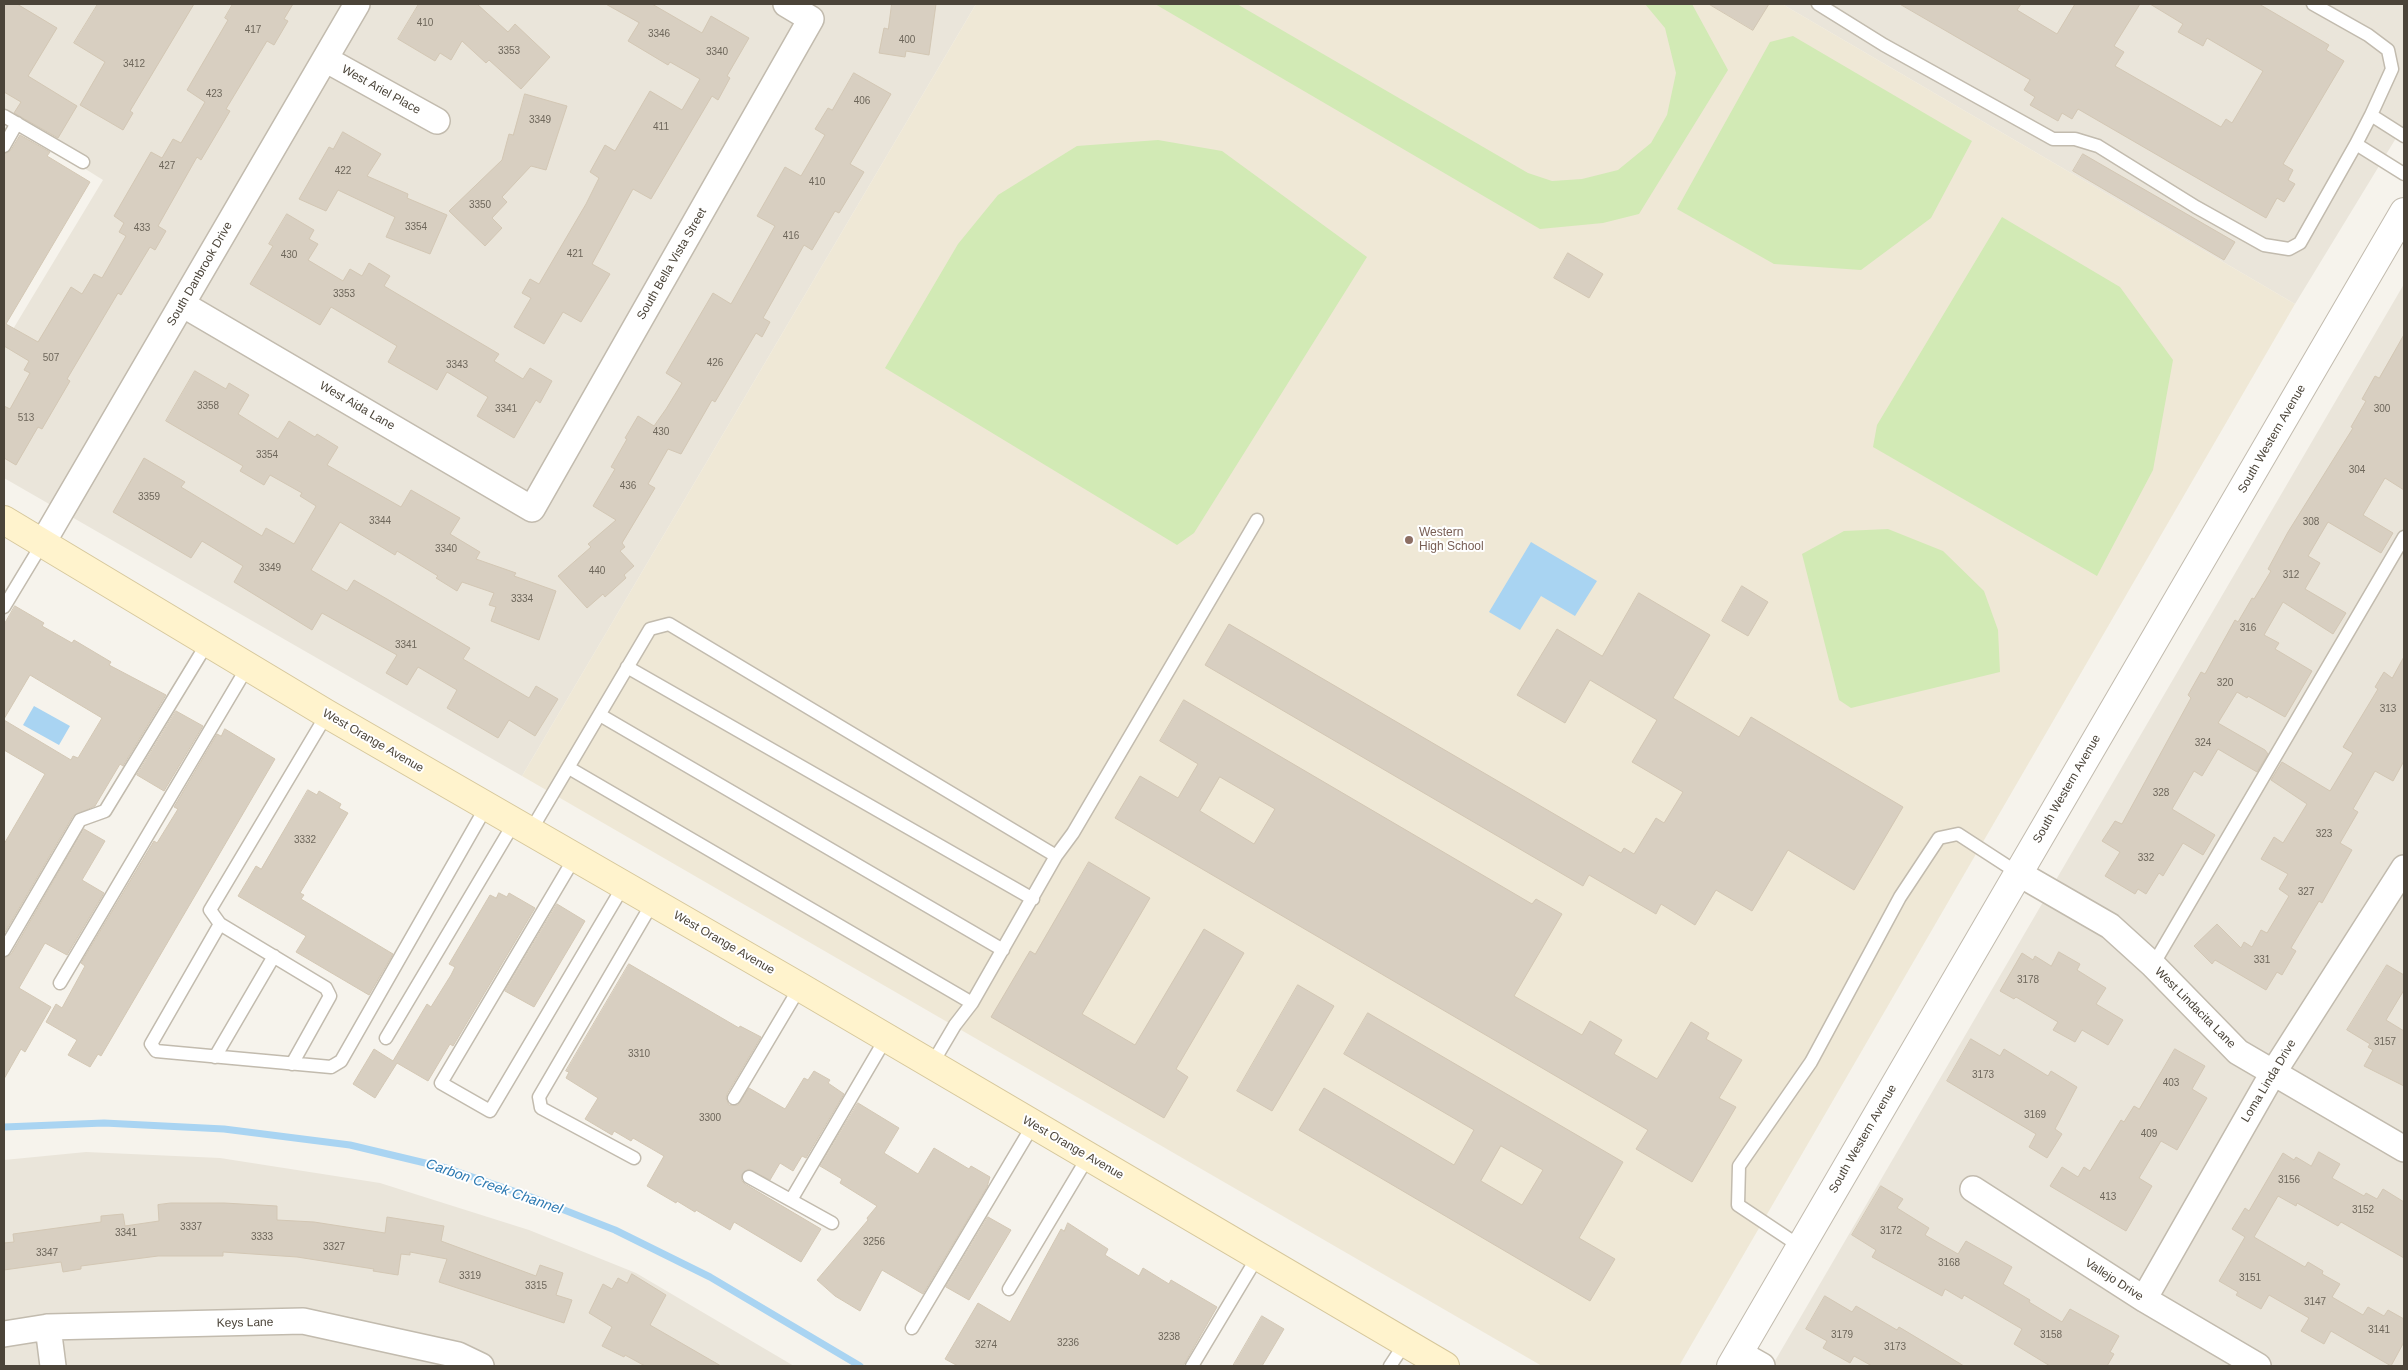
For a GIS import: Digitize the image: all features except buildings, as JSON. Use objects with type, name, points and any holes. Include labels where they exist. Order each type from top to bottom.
[{"type":"main road","name":"West Orange Avenue","points":[[4,520],[327,714],[800,987],[1445,1366]]},
{"type":"street","name":"South Danbrook Drive","points":[[42,544],[357,4]]},
{"type":"street","name":"South Bella Vista Street","points":[[532,509],[812,19],[786,4]]},
{"type":"street","name":"West Ariel Place","points":[[325,59],[437,121]]},
{"type":"street","name":"South Western Avenue","points":[[1735,1359],[2404,212]]},
{"type":"street","name":"West Aida Lane","points":[[182,304],[532,509]]},
{"type":"street","name":"Loma Linda Drive","points":[[2144,1299],[2273,1073],[2404,868]]},
{"type":"street","name":"West Lindacita Lane","points":[[2018,873],[2110,926],[2153,965],[2238,1052],[2404,1149]]},
{"type":"street","name":"Vallejo Drive","points":[[1973,1189],[2144,1299],[2258,1366]]},
{"type":"street","name":"Keys Lane","points":[[4,1334],[48,1327],[303,1321],[458,1355],[481,1366]]},
{"type":"street","points":[[48,1327],[53,1366]]},
{"type":"street","points":[[1735,1359],[1762,1366]]},
{"type":"lane","points":[[1818,4],[1884,45],[2053,139],[2075,138],[2098,146],[2196,207],[2264,245],[2289,249],[2300,243],[2356,144],[2392,69],[2388,50],[2368,35],[2313,4]]},
{"type":"lane","points":[[2370,115],[2404,136]]},
{"type":"lane","points":[[4,116],[83,162]]},
{"type":"lane","points":[[4,146],[16,123]]},
{"type":"lane","points":[[2356,144],[2404,174]]},
{"type":"lane","points":[[932,1064],[955,1025],[972,1003],[1056,856],[1078,824],[1257,520]]},
{"type":"lane","points":[[2153,965],[2404,537]]},
{"type":"lane","points":[[4,607],[42,544]]},
{"type":"lane","points":[[386,1038],[522,827],[569,768],[650,629],[669,624],[1056,856]]},
{"type":"lane","points":[[4,950],[80,820],[105,811],[208,642]]},
{"type":"lane","points":[[60,983],[248,666]]},
{"type":"lane","points":[[627,667],[1033,899]]},
{"type":"lane","points":[[292,1064],[330,996],[326,988],[220,924],[210,910],[327,714]]},
{"type":"lane","points":[[600,715],[1003,950]]},
{"type":"lane","points":[[569,768],[972,1003]]},
{"type":"lane","points":[[220,924],[151,1044],[156,1051],[331,1067],[341,1061],[486,807]]},
{"type":"lane","points":[[1801,1247],[1738,1205],[1739,1166],[1811,1062],[1900,897],[1939,838],[1958,834],[2018,873]]},
{"type":"lane","points":[[575,857],[441,1083],[490,1111],[624,885]]},
{"type":"lane","points":[[634,1158],[542,1108],[539,1097],[653,902]]},
{"type":"lane","points":[[215,1057],[274,956]]},
{"type":"lane","points":[[734,1098],[800,987]]},
{"type":"lane","points":[[791,1200],[886,1038]]},
{"type":"lane","points":[[912,1328],[1033,1125]]},
{"type":"lane","points":[[1009,1289],[1088,1157]]},
{"type":"lane","points":[[749,1176],[832,1223]]},
{"type":"lane","points":[[1192,1366],[1258,1256]]},
{"type":"lane","points":[[1390,1366],[1405,1342]]},
{"type":"shaded area","points":[[4,4],[976,4],[522,776],[4,478],[4,344],[103,180],[4,118]]},
{"type":"shaded area","name":"Western High School","points":[[976,4],[1782,4],[2295,304],[1679,1366],[1542,1366],[522,776]]},
{"type":"shaded area","points":[[1782,4],[2404,4],[2404,125],[2295,304]]},
{"type":"shaded area","points":[[2404,284],[2404,1366],[1772,1366]]},
{"type":"shaded area","points":[[86,1152],[220,1158],[380,1183],[529,1230],[636,1273],[794,1366],[4,1366],[4,1160]]},
{"type":"green space","points":[[1155,4],[1237,4],[1528,173],[1552,181],[1582,179],[1618,170],[1651,143],[1667,115],[1676,73],[1665,28],[1645,4],[1692,4],[1728,70],[1639,214],[1603,223],[1540,229]]},
{"type":"green space","points":[[1793,36],[1972,141],[1931,218],[1861,270],[1774,264],[1677,209],[1770,42]]},
{"type":"green space","points":[[1158,140],[1222,151],[1367,257],[1194,533],[1177,545],[885,368],[958,244],[998,195],[1077,146]]},
{"type":"green space","points":[[2002,217],[2120,287],[2173,360],[2153,470],[2097,576],[1873,447],[1877,425]]},
{"type":"green space","points":[[1888,529],[1943,551],[1984,591],[1998,630],[2000,672],[1851,708],[1839,700],[1802,554],[1844,531]]},
{"type":"water","points":[[1531,542],[1597,581],[1575,616],[1541,596],[1520,630],[1489,612]]},
{"type":"water","points":[[34,706],[70,726],[59,745],[23,725]]},
{"type":"waterway","name":"Carbon Creek Channel","points":[[4,1127],[104,1123],[224,1129],[350,1145],[446,1168],[531,1197],[615,1230],[710,1277],[860,1366]]},
{"type":"place","name":"Western High School","points":[[1409,540]]}]
